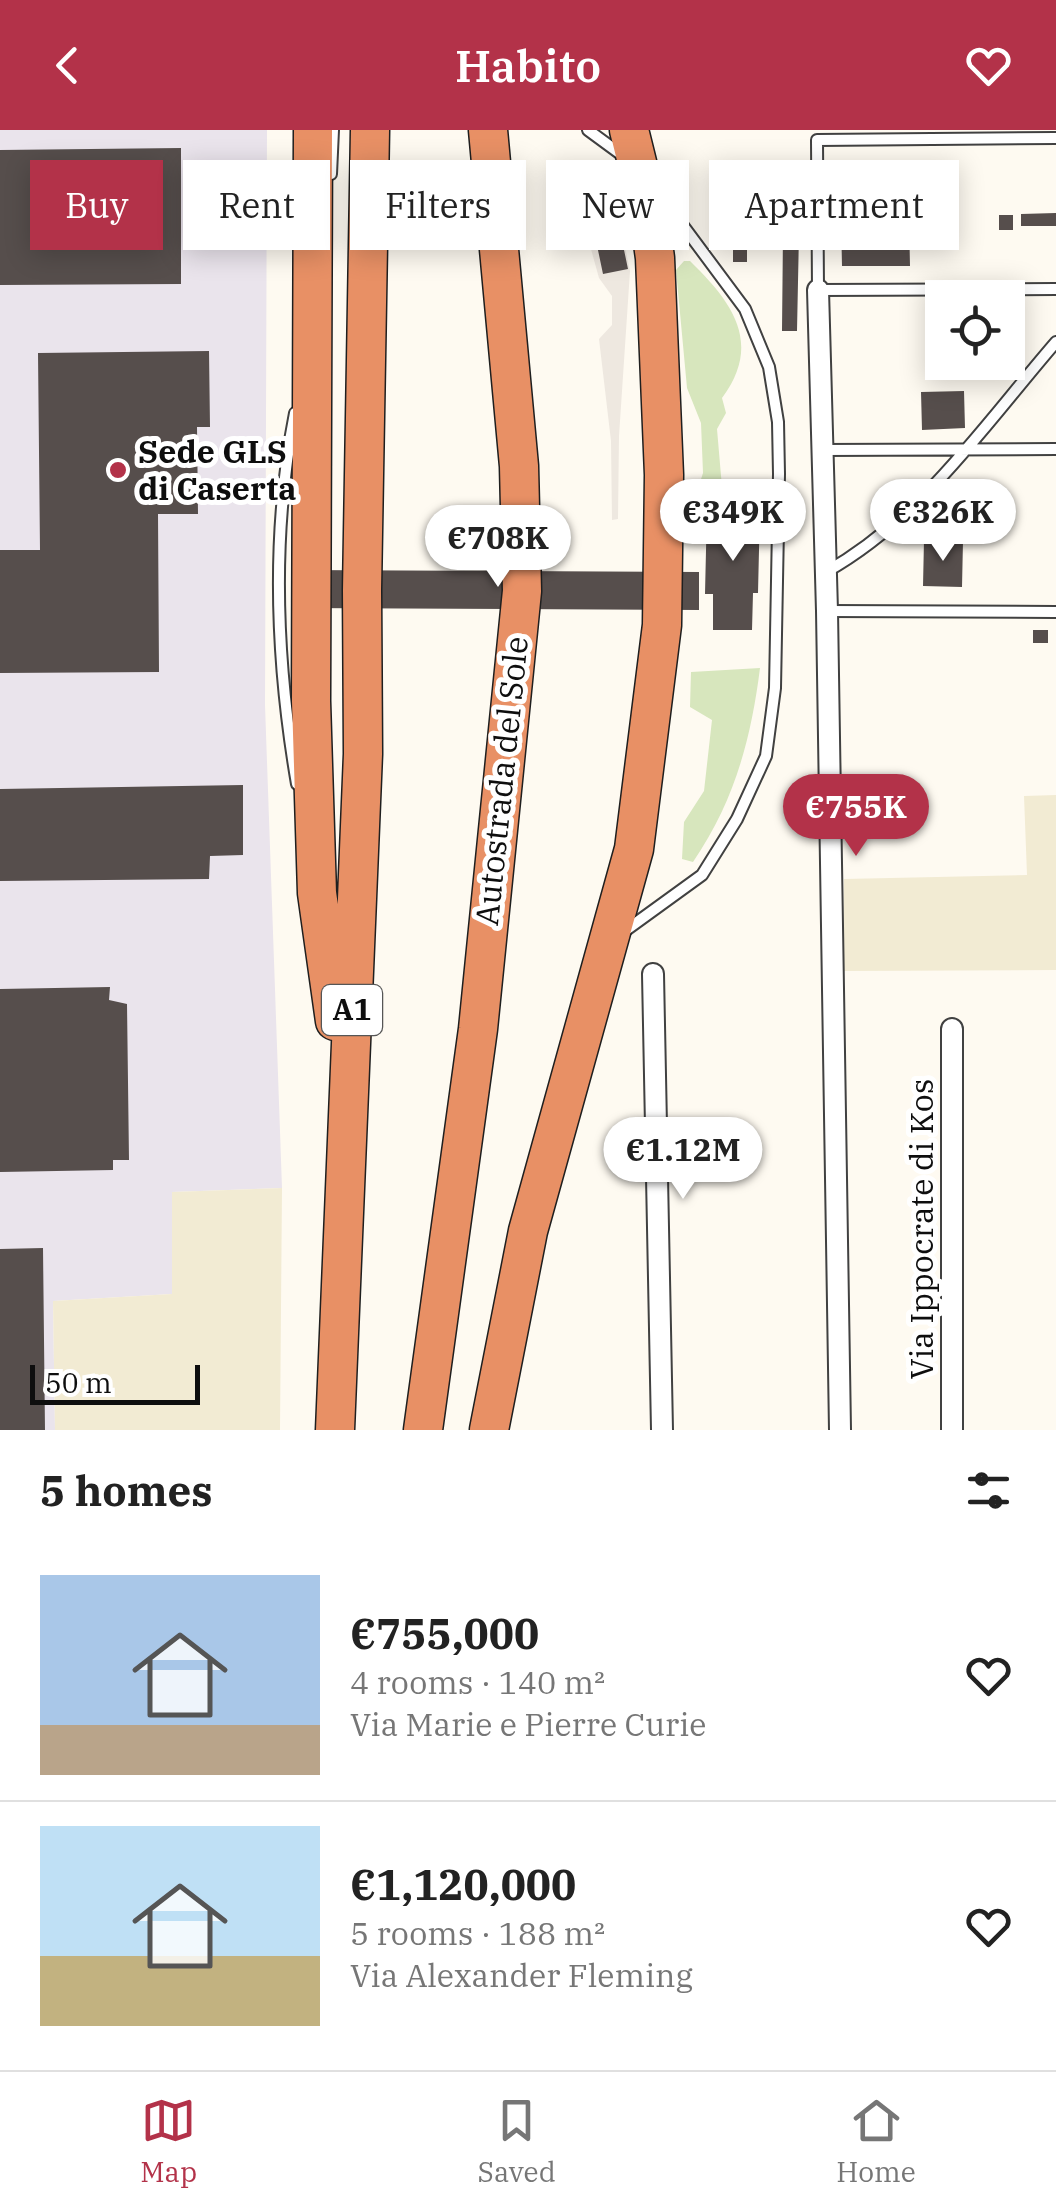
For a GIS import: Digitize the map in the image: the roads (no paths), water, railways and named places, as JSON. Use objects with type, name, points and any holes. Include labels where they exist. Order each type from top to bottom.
[{"type":"highway","points":[[313,130],[312,700],[318,893],[346,1105]]},
{"type":"highway","name":"A1","points":[[335,1430],[364,754],[362,590],[370,130]]},
{"type":"highway","name":"Autostrada del Sole","points":[[423,1430],[478,1028],[522,590],[519,466],[488,130]]},
{"type":"highway","points":[[629,130],[636,160]]},
{"type":"highway","points":[[489,1430],[528,1231],[634,850],[662,625],[664,475],[654,250]]},
{"type":"street","points":[[818,290],[840,1430]]},
{"type":"street","points":[[653,974],[662,1430]]},
{"type":"street","name":"Via Ippocrate di Kos","points":[[952,1028],[952,1430]]},
{"type":"lane","points":[[330,188],[333,130]]},
{"type":"lane","points":[[588,130],[629,160]]},
{"type":"lane","points":[[1056,138],[817,140],[818,290],[1056,289]]},
{"type":"lane","points":[[608,941],[702,875],[737,819],[766,756],[775,688],[778,422],[769,367],[760,340],[736,296],[689,234]]},
{"type":"lane","points":[[300,389],[323,250]]},
{"type":"lane","points":[[826,572],[912,509],[1056,342]]},
{"type":"lane","points":[[296,407],[282,489],[281,608],[282,685],[299,799]]},
{"type":"lane","points":[[821,450],[1056,449]]},
{"type":"lane","points":[[827,612],[1056,612]]},
{"type":"lane","points":[[302,819],[318,893]]},
{"type":"place","name":"Sede GLS di Caserta","points":[[118,470]]}]
